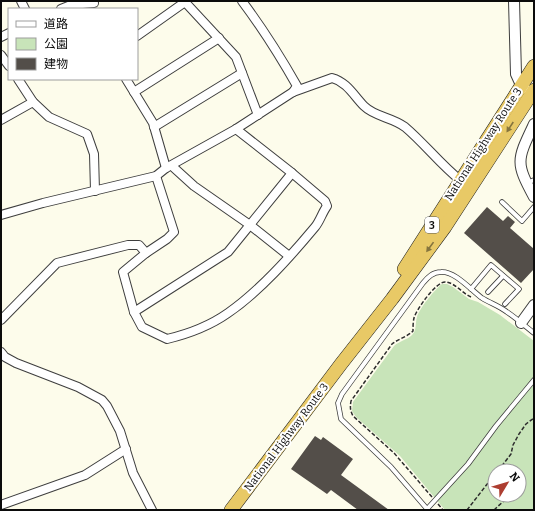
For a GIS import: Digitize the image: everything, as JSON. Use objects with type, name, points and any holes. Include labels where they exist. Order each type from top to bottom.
[{"type":"highway","name":"National Highway Route 3","points":[[341,364],[400,276],[534,66]]},
{"type":"highway","name":"National Highway Route 3","points":[[231,510],[445,227],[533,93]]},
{"type":"street","points":[[242,1],[281,57],[297,86],[293,92]]},
{"type":"street","points":[[514,1],[516,74],[521,85],[533,93]]},
{"type":"street","points":[[138,35],[185,2],[236,57],[258,115]]},
{"type":"street","points":[[64,8],[71,5],[94,4]]},
{"type":"street","points":[[134,92],[219,38]]},
{"type":"street","points":[[1,55],[8,65]]},
{"type":"street","points":[[154,127],[242,73]]},
{"type":"street","points":[[1,215],[156,176],[236,129],[293,92],[332,78],[338,80],[352,92],[364,106],[376,114],[395,121],[404,127],[445,168],[460,180]]},
{"type":"street","points":[[19,80],[33,102],[50,117],[87,134],[94,154],[95,191]]},
{"type":"street","points":[[127,80],[154,127],[169,167],[250,225],[289,256]]},
{"type":"street","points":[[1,120],[33,102]]},
{"type":"street","points":[[534,124],[520,157],[520,166],[530,181],[534,197]]},
{"type":"street","points":[[156,176],[174,232],[123,272],[134,312],[142,327],[167,339],[189,333],[228,313],[260,287],[316,226],[327,206],[325,201],[292,173],[236,129]]},
{"type":"street","points":[[134,312],[228,252],[292,173]]},
{"type":"street","points":[[1,320],[57,263],[128,245],[139,245],[146,253]]},
{"type":"street","points":[[521,323],[534,305]]},
{"type":"street","points":[[2,353],[16,363],[78,387],[102,400],[107,406],[120,431],[133,473],[152,510]]},
{"type":"street","points":[[1,505],[85,476],[126,449]]},
{"type":"lane","points":[[502,202],[522,221],[534,207]]},
{"type":"lane","points":[[471,289],[491,265],[519,289],[506,304]]},
{"type":"lane","points":[[534,333],[508,312],[483,299],[448,273],[441,271],[434,273],[428,277],[342,394],[338,403],[341,419],[391,467],[428,509],[468,464],[496,426],[534,380]]},
{"type":"lane","points":[[488,292],[503,276]]},
{"type":"path","points":[[443,510],[394,453],[353,416],[350,411],[350,406],[351,401],[392,344],[413,331],[416,314],[440,282],[446,282],[473,298]]},
{"type":"path","points":[[504,463],[511,454],[513,445],[519,434],[526,424],[534,418]]},
{"type":"path","points":[[467,510],[487,484]]},
{"type":"path","points":[[494,510],[502,503]]},
{"type":"green space","points":[[442,284],[447,284],[469,299],[478,302],[500,315],[534,341],[534,510],[445,510],[400,456],[356,417],[352,411],[353,402],[394,346],[414,333],[418,313],[428,299]]},
{"type":"building","points":[[487,207],[503,221],[508,216],[515,222],[510,228],[534,249],[534,269],[521,283],[464,233]]},
{"type":"building","points":[[315,436],[321,440],[323,437],[353,459],[341,475],[389,510],[358,510],[331,490],[327,494],[291,469]]}]
